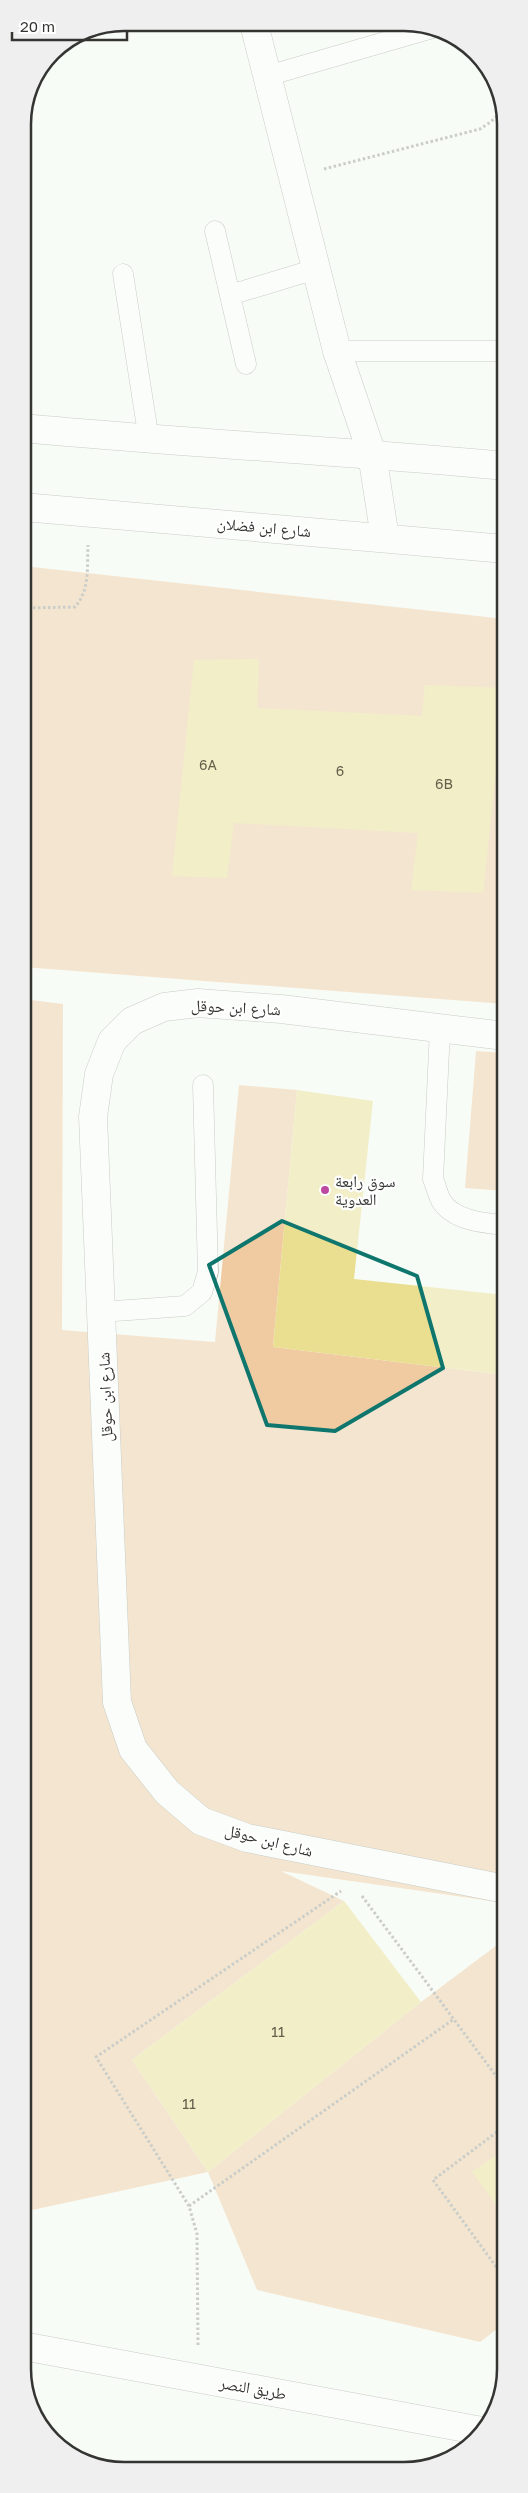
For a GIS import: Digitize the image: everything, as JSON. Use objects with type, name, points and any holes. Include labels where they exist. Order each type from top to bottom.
[{"type":"main road","points":[[256,31],[338,351],[372,454],[385,538]]},
{"type":"main road","points":[[31,429],[149,440],[372,454],[497,465]]},
{"type":"main road","name":"شارع ابن فضلان","points":[[31,508],[497,548]]},
{"type":"main road","name":"شارع ابن حوقل","points":[[497,1035],[280,1009],[198,1003],[164,1007],[132,1021],[112,1041],[99,1074],[94,1117],[117,1702],[133,1749],[166,1792],[201,1821],[247,1838],[497,1887]]},
{"type":"main road","name":"طريق النصر","points":[[31,2347],[474,2430]]},
{"type":"lane","points":[[267,76],[418,32]]},
{"type":"lane","points":[[215,232],[246,364]]},
{"type":"lane","points":[[230,295],[316,269]]},
{"type":"lane","points":[[123,274],[149,440]]},
{"type":"lane","points":[[338,351],[497,351]]},
{"type":"lane","points":[[440,1029],[433,1179],[442,1202],[454,1214],[470,1220],[497,1224]]},
{"type":"lane","points":[[101,1312],[185,1306],[202,1292],[208,1272],[203,1085]]},
{"type":"path","points":[[293,177],[480,129],[492,122],[496,116]]},
{"type":"path","points":[[31,608],[75,607],[83,598],[87,584],[89,512]]},
{"type":"path","points":[[198,2378],[197,2234],[189,2206],[96,2057],[352,1884],[384,1866]]},
{"type":"path","points":[[352,1884],[497,2077]]},
{"type":"path","points":[[189,2206],[454,2020]]},
{"type":"path","points":[[497,2132],[433,2180],[497,2268]]},
{"type":"highlighted area","points":[[282,1221],[417,1276],[443,1368],[335,1431],[267,1425],[209,1265]]},
{"type":"shaded area","points":[[31,567],[497,618],[497,1003],[31,968]]},
{"type":"shaded area","points":[[31,1000],[63,1004],[62,1330],[215,1342],[239,1085],[297,1090],[273,1347],[497,1374],[497,1902],[281,1871],[344,1901],[132,2060],[208,2172],[31,2210]]},
{"type":"shaded area","points":[[476,1051],[497,1052],[497,1190],[465,1188]]},
{"type":"shaded area","points":[[497,1945],[497,2155],[473,2172],[497,2206],[497,2329],[480,2342],[257,2290],[208,2172],[421,2002]]},
{"type":"building","points":[[259,659],[257,708],[422,716],[425,685],[497,688],[497,763],[483,893],[411,890],[418,833],[234,823],[227,878],[172,876],[194,660]]},
{"type":"building","name":"سوق رابعة العدوية","points":[[297,1090],[373,1101],[354,1279],[497,1294],[497,1374],[273,1347]]},
{"type":"building","points":[[344,1901],[421,2002],[208,2172],[132,2060]]},
{"type":"building","points":[[497,2155],[497,2206],[472,2172]]},
{"type":"place","name":"سوق رابعة العدوية","points":[[325,1190]]}]
